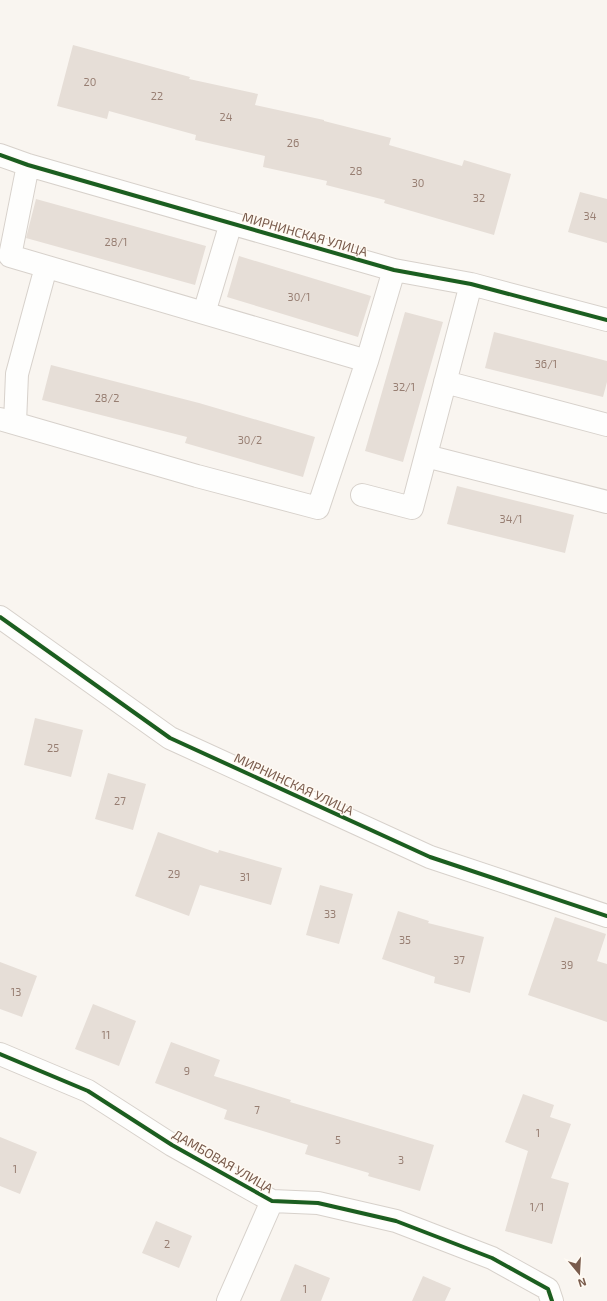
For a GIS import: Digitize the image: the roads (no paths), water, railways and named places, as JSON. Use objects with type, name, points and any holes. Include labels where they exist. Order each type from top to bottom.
[{"type":"street","name":"МИРНИНСКАЯ УЛИЦА","points":[[0,155],[28,165],[394,270],[471,284],[607,320]]},
{"type":"street","points":[[28,165],[10,256],[367,361]]},
{"type":"street","points":[[204,313],[231,223]]},
{"type":"street","points":[[46,267],[17,374],[7,421],[197,476],[318,508],[367,361],[394,270]]},
{"type":"street","points":[[362,495],[412,508],[471,284]]},
{"type":"street","points":[[446,382],[607,425]]},
{"type":"street","points":[[426,456],[607,502]]},
{"type":"street","name":"МИРНИНСКАЯ УЛИЦА","points":[[0,617],[170,738],[430,857],[607,916]]},
{"type":"street","name":"ДАМБОВАЯ УЛИЦА","points":[[0,1054],[88,1091],[172,1145],[272,1201],[318,1203],[396,1221],[492,1258],[548,1289],[552,1301]]},
{"type":"street","points":[[228,1301],[272,1201]]}]
